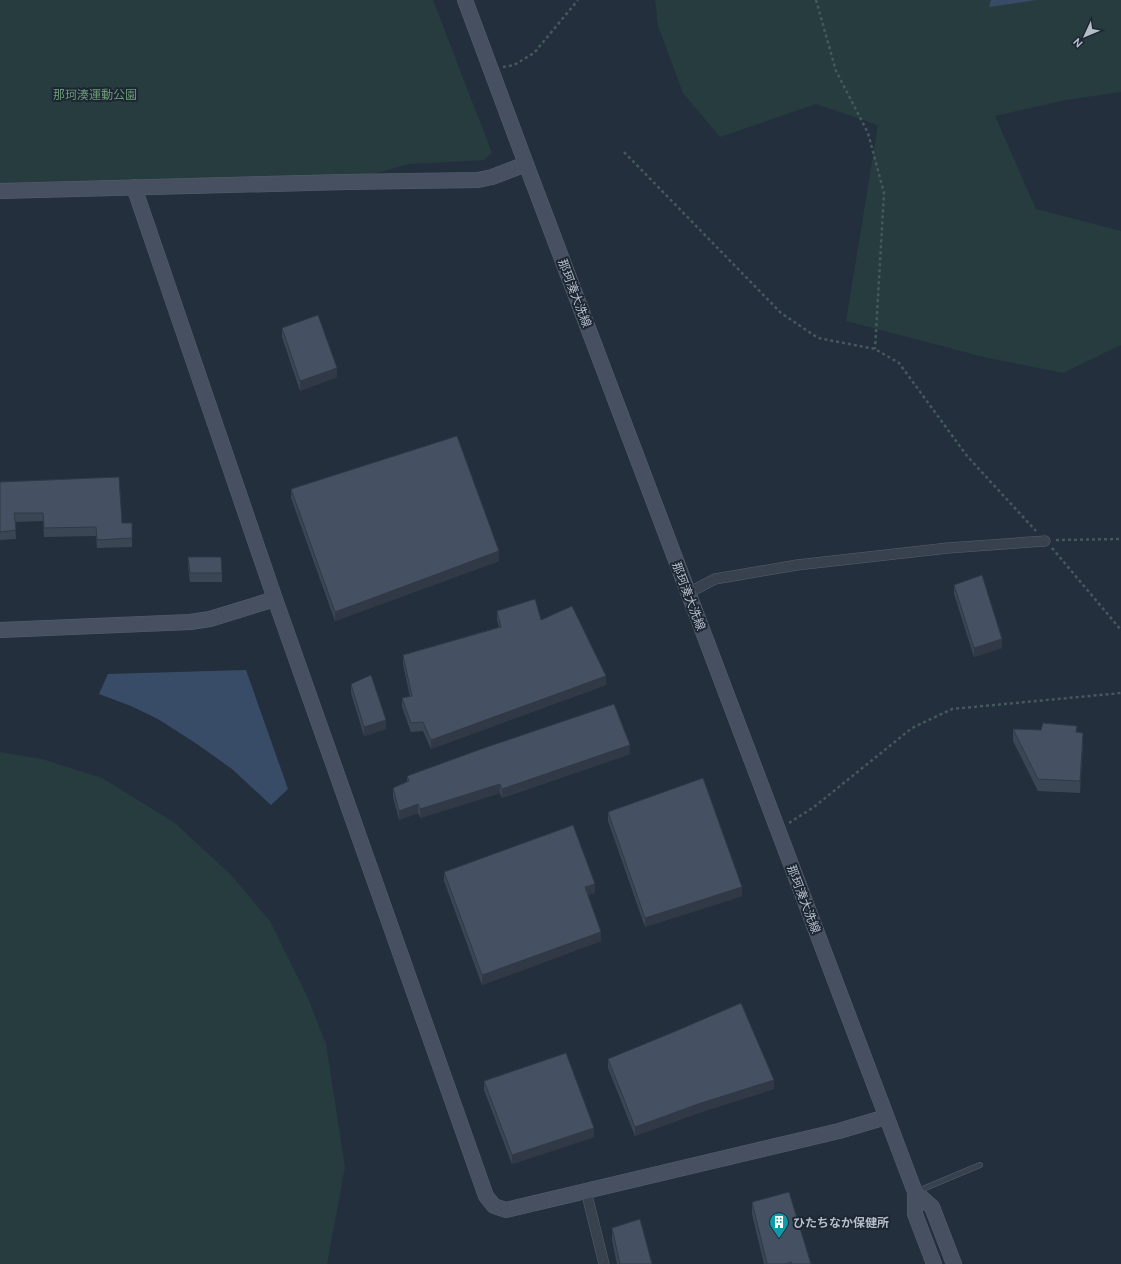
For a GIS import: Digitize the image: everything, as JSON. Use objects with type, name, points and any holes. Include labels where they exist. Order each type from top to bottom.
[{"type":"street","name":"那珂湊大洗線","points":[[465,0],[915,1192],[915,1214],[934,1264]]},
{"type":"street","points":[[0,191],[478,180],[492,177],[526,164]]},
{"type":"street","points":[[134,187],[275,599],[486,1196],[494,1206],[506,1210],[839,1131],[886,1116]]},
{"type":"street","points":[[688,593],[715,579],[797,565],[948,548],[1045,541]]},
{"type":"street","points":[[0,630],[190,622],[210,619],[275,599]]},
{"type":"street","points":[[586,1191],[604,1264]]},
{"type":"street","name":"那珂湊大洗線","points":[[915,1192],[932,1207],[954,1264]]},
{"type":"lane","points":[[915,1192],[980,1165]]},
{"type":"path","points":[[491,70],[514,65],[534,53],[578,0]]},
{"type":"path","points":[[816,0],[836,71],[868,132],[884,193],[875,349]]},
{"type":"path","points":[[624,152],[781,313],[818,338],[875,349],[899,362],[967,456],[1045,541],[1121,630]]},
{"type":"path","points":[[1045,541],[1121,539]]},
{"type":"path","points":[[778,831],[814,807],[912,728],[952,709],[1121,693]]},
{"type":"green space","name":"那珂湊運動公園","points":[[0,0],[433,0],[492,153],[484,160],[409,164],[345,182],[0,191]]},
{"type":"green space","points":[[655,0],[1121,0],[1121,92],[1066,100],[995,116],[1036,209],[1121,231],[1121,345],[1063,373],[984,357],[846,321],[878,125],[816,104],[720,137],[683,93],[658,26]]},
{"type":"green space","points":[[0,752],[42,759],[102,778],[175,823],[230,874],[270,921],[308,998],[326,1044],[345,1167],[327,1264],[0,1264]]},
{"type":"water","points":[[991,0],[1037,0],[989,7]]},
{"type":"water","points":[[246,670],[288,789],[271,805],[232,769],[197,744],[158,719],[131,706],[99,694],[108,674]]},
{"type":"building","points":[[318,315],[337,368],[300,381],[282,328]]},
{"type":"building","points":[[457,436],[499,551],[335,612],[291,489]]},
{"type":"building","points":[[119,477],[122,523],[132,523],[132,538],[97,540],[96,527],[44,528],[43,513],[14,513],[16,530],[0,532],[0,482]]},
{"type":"building","points":[[188,557],[221,557],[222,573],[190,573]]},
{"type":"building","points":[[982,575],[1002,639],[974,648],[954,585]]},
{"type":"building","points":[[535,599],[541,620],[572,606],[606,676],[431,740],[423,722],[411,723],[402,698],[412,696],[403,655],[501,627],[497,611]]},
{"type":"building","points":[[371,675],[386,720],[364,727],[351,684]]},
{"type":"building","points":[[614,704],[630,745],[502,789],[500,784],[420,809],[418,804],[399,811],[393,788],[409,781],[407,776]]},
{"type":"building","points":[[1043,723],[1077,726],[1076,732],[1083,733],[1080,781],[1038,779],[1013,729],[1041,730]]},
{"type":"building","points":[[703,778],[742,887],[645,918],[608,812]]},
{"type":"building","points":[[573,825],[595,884],[585,887],[601,932],[482,975],[444,872]]},
{"type":"building","points":[[741,1003],[774,1080],[698,1104],[635,1127],[608,1059]]},
{"type":"building","points":[[566,1053],[594,1128],[512,1155],[484,1081]]},
{"type":"building","name":"ひたちなか保健所","points":[[789,1192],[811,1264],[792,1264],[791,1262],[786,1264],[767,1264],[752,1202]]},
{"type":"building","points":[[640,1219],[652,1264],[620,1264],[612,1228]]},
{"type":"place","name":"ひたちなか保健所","points":[[779,1239]]}]
